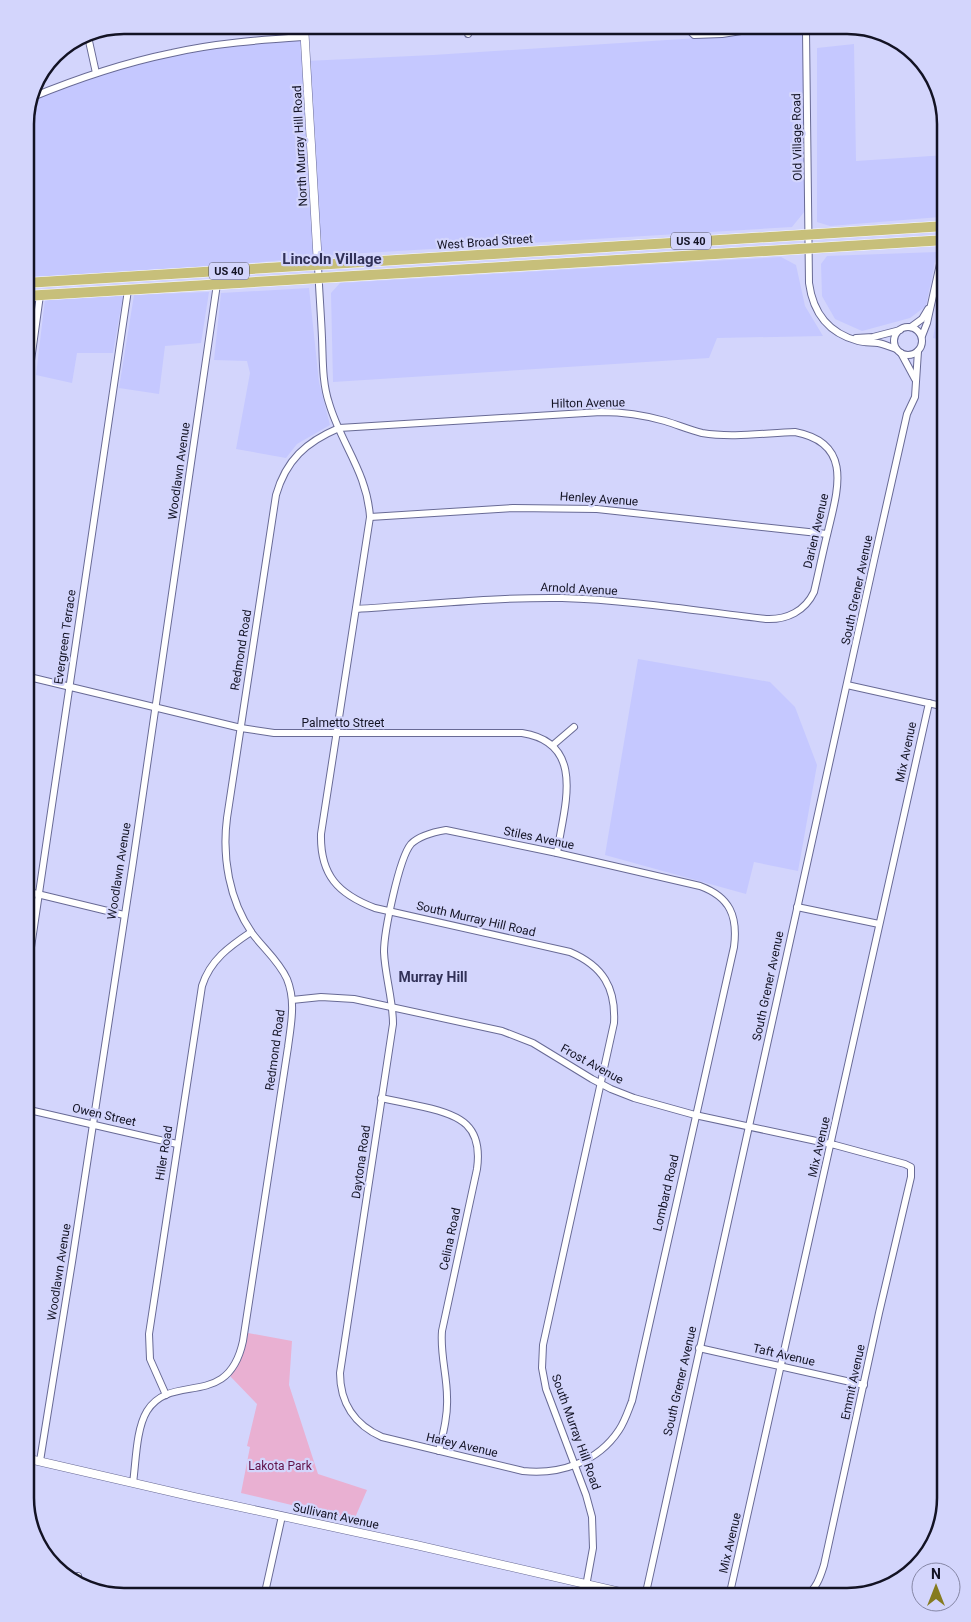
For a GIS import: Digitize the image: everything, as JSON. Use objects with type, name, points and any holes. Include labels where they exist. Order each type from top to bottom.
[{"type":"main road","name":"West Broad Street","points":[[34,282],[937,227]]},
{"type":"main road","name":"West Broad Street","points":[[34,295],[937,241]]},
{"type":"main road","points":[[572,263],[583,256],[622,254],[654,249],[658,244]]},
{"type":"main road","points":[[505,267],[511,263],[525,260],[565,256],[573,248]]},
{"type":"main road","points":[[40,295],[48,289],[58,287],[128,283],[140,276]]},
{"type":"street","points":[[692,34],[722,34]]},
{"type":"street","name":"Old Village Road","points":[[806,34],[810,249]]},
{"type":"street","points":[[39,94],[96,72],[171,53],[257,40],[304,37]]},
{"type":"street","name":"North Murray Hill Road","points":[[304,37],[318,265]]},
{"type":"street","points":[[89,41],[96,72]]},
{"type":"street","points":[[810,249],[810,283],[814,304],[826,323],[847,337],[858,341],[876,343],[908,355],[918,351],[922,346],[922,336],[927,323],[937,278]]},
{"type":"street","name":"South Murray Hill Road","points":[[318,265],[325,388],[331,412],[364,483],[370,517],[321,834],[326,867],[334,882],[345,894],[358,902],[375,908],[570,952],[582,957],[606,981],[614,999],[614,1023],[542,1356],[546,1389],[586,1495],[594,1526],[594,1548],[586,1588]]},
{"type":"street","name":"Woodlawn Avenue","points":[[40,1462],[93,1124],[217,284]]},
{"type":"street","name":"Evergreen Terrace","points":[[34,923],[128,290]]},
{"type":"street","points":[[34,339],[40,295]]},
{"type":"street","points":[[847,337],[874,337],[911,327],[922,319],[932,301]]},
{"type":"street","points":[[911,327],[922,336]]},
{"type":"street","points":[[900,330],[894,340],[915,380]]},
{"type":"street","name":"South Grener Avenue","points":[[645,1588],[907,414],[915,397],[918,351]]},
{"type":"street","name":"Hilton Avenue","points":[[339,428],[617,412],[647,416],[713,434],[795,432],[818,439],[830,450]]},
{"type":"street","name":"Redmond Road","points":[[132,1483],[143,1420],[149,1408],[166,1395],[178,1390],[202,1388],[216,1382],[232,1368],[242,1348],[288,1047],[292,1000],[284,973],[252,932],[233,893],[225,852],[227,818],[279,486],[288,466],[299,453],[316,439],[339,428]]},
{"type":"street","name":"Darien Avenue","points":[[798,611],[808,603],[814,592],[838,482],[836,463],[830,450]]},
{"type":"street","name":"Henley Avenue","points":[[370,517],[512,508],[589,508],[827,534]]},
{"type":"street","name":"Arnold Avenue","points":[[356,609],[540,598],[590,599],[766,619],[785,617],[798,611]]},
{"type":"street","name":"Palmetto Street","points":[[34,678],[241,728],[274,734],[522,733],[542,738],[553,745]]},
{"type":"street","points":[[847,685],[937,705]]},
{"type":"street","name":"Mix Avenue","points":[[731,1588],[928,703]]},
{"type":"street","points":[[557,853],[566,795],[567,774],[561,755],[553,745],[574,727]]},
{"type":"street","name":"Stiles Avenue","points":[[390,911],[406,851],[426,834],[446,830],[700,886],[711,890],[728,905]]},
{"type":"street","points":[[34,893],[124,915]]},
{"type":"street","name":"Lombard Road","points":[[575,1465],[594,1455],[615,1436],[624,1422],[632,1401],[734,947],[735,928],[732,912],[728,905]]},
{"type":"street","points":[[797,907],[879,924]]},
{"type":"street","name":"Daytona Road","points":[[351,1414],[342,1395],[340,1373],[392,1024],[393,1007],[384,952],[390,911]]},
{"type":"street","name":"Hiler Road","points":[[166,1395],[150,1359],[149,1334],[202,986],[206,973],[213,963],[231,946],[252,932]]},
{"type":"street","name":"Frost Avenue","points":[[292,1000],[338,997],[366,1001],[518,1036],[601,1084],[634,1098],[695,1115],[831,1144],[905,1164],[911,1168]]},
{"type":"street","name":"Celina Road","points":[[382,1098],[442,1111],[456,1116],[469,1127],[478,1143],[476,1177],[442,1331],[441,1352],[447,1398],[439,1451]]},
{"type":"street","name":"Owen Street","points":[[34,1111],[177,1144]]},
{"type":"street","name":"Emmit Avenue","points":[[814,1588],[824,1565],[911,1177],[911,1168]]},
{"type":"street","name":"Taft Avenue","points":[[700,1348],[864,1385]]},
{"type":"street","name":"Hafey Avenue","points":[[351,1414],[365,1428],[382,1437],[524,1471],[553,1471],[575,1465]]},
{"type":"street","name":"Sullivant Avenue","points":[[34,1460],[604,1588]]},
{"type":"street","points":[[266,1588],[282,1516]]},
{"type":"shaded area","points":[[759,34],[806,34],[809,206],[792,227],[348,254],[218,266],[34,277],[34,118],[35,106],[39,94],[171,53],[304,37],[306,61],[433,55]]},
{"type":"shaded area","points":[[854,44],[856,161],[937,156],[937,217],[830,226],[817,222],[817,48]]},
{"type":"shaded area","points":[[937,252],[926,306],[910,318],[862,331],[835,319],[822,296],[821,264],[827,256]]},
{"type":"shaded area","points":[[781,257],[796,265],[805,306],[823,336],[717,338],[709,358],[333,382],[331,293],[340,283]]},
{"type":"shaded area","points":[[309,288],[319,382],[330,425],[297,444],[286,458],[236,449],[250,373],[247,361],[214,360],[221,293]]},
{"type":"shaded area","points":[[209,292],[201,343],[165,346],[159,394],[119,388],[134,295]]},
{"type":"shaded area","points":[[123,296],[113,353],[77,353],[72,383],[36,375],[45,299]]},
{"type":"shaded area","points":[[937,316],[937,339],[933,338]]},
{"type":"shaded area","points":[[638,659],[770,682],[795,707],[817,765],[798,871],[754,862],[746,894],[605,855]]},
{"type":"green space","name":"Lakota Park","points":[[248,1333],[292,1341],[289,1385],[318,1474],[367,1490],[354,1520],[241,1493],[250,1447],[247,1446],[257,1404],[230,1376],[242,1356]]},
{"type":"district","name":"Lincoln Village","points":[[332,259]]},
{"type":"district","name":"Murray Hill","points":[[433,977]]}]
